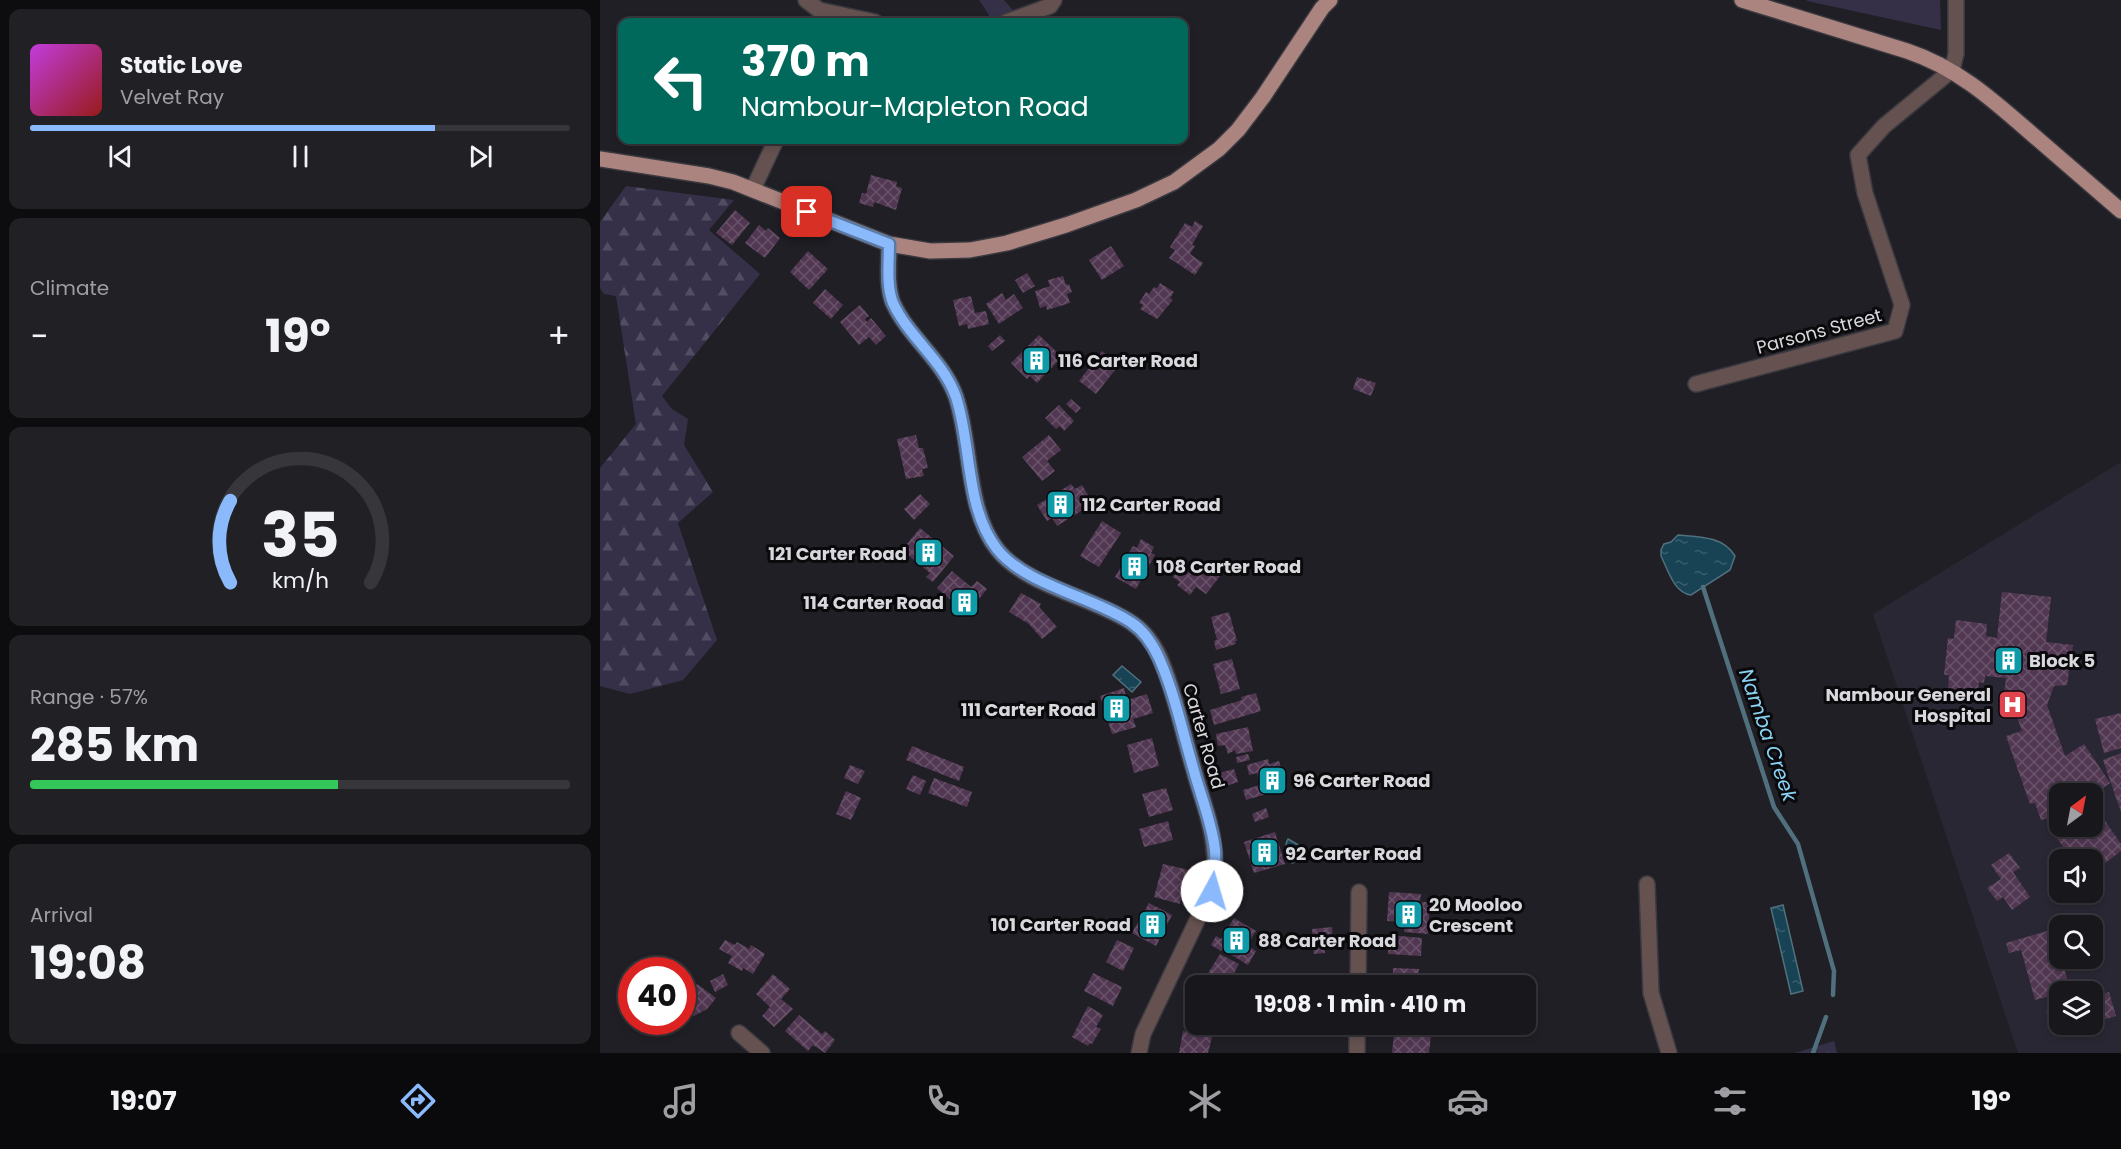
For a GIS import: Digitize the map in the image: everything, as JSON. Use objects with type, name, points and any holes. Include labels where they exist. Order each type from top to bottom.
[{"type":"main road","points":[[600,159],[709,176],[753,189],[889,244],[930,251],[970,250],[1007,243],[1136,200],[1174,182],[1217,150],[1238,130],[1263,97],[1322,8],[1330,0]]},
{"type":"main road","points":[[1742,0],[1929,58],[1952,70],[1989,96],[2121,212]]},
{"type":"street","points":[[806,0],[818,16],[837,18]]},
{"type":"street","points":[[1017,18],[1050,6],[1054,0]]},
{"type":"street","points":[[1952,70],[1956,54],[1956,0]]},
{"type":"street","name":"Parsons Street","points":[[1696,384],[1895,331],[1902,305],[1865,194],[1858,155],[1884,126],[1952,70]]},
{"type":"street","points":[[753,189],[774,144]]},
{"type":"street","name":"Carter Road","points":[[889,244],[889,279],[893,302],[914,336],[940,366],[951,384],[965,433],[979,516],[987,534],[998,551],[1020,569],[1113,612],[1140,629],[1159,657],[1173,697],[1212,835],[1215,864],[1212,891],[1143,1034],[1139,1053]]},
{"type":"street","points":[[1647,884],[1651,993],[1669,1053]]},
{"type":"street","points":[[1358,975],[1359,892]]},
{"type":"street","points":[[739,1033],[762,1053]]},
{"type":"street","points":[[1357,1053],[1358,1035]]},
{"type":"shaded area","name":"Nambour General Hospital","points":[[2121,462],[2121,1053],[2018,1053],[1873,614]]},
{"type":"green space","points":[[979,0],[1004,0],[1019,17],[989,18]]},
{"type":"green space","points":[[1940,0],[1941,30],[1807,1]]},
{"type":"green space","points":[[626,186],[734,200],[709,230],[760,274],[662,396],[672,409],[688,419],[684,445],[713,492],[678,523],[717,640],[683,680],[630,694],[600,686],[600,468],[636,424],[616,296],[604,294],[600,288],[600,222]]},
{"type":"green space","points":[[1834,1041],[1837,1053],[1795,1053]]},
{"type":"water","points":[[1678,535],[1710,539],[1730,549],[1735,556],[1730,570],[1691,595],[1680,590],[1672,580],[1661,556],[1664,544],[1671,542]]},
{"type":"water","points":[[1122,666],[1141,682],[1132,692],[1113,675]]},
{"type":"water","points":[[1288,839],[1300,846],[1300,855],[1292,863],[1286,851]]},
{"type":"water","points":[[1783,905],[1803,991],[1791,994],[1771,908]]},
{"type":"building","points":[[871,175],[897,182],[896,186],[902,188],[896,210],[874,202],[873,207],[859,203],[862,193],[866,194]]},
{"type":"building","points":[[735,210],[750,223],[732,245],[716,233]]},
{"type":"building","points":[[1195,221],[1203,226],[1192,245],[1195,246],[1190,254],[1203,263],[1195,275],[1169,258],[1175,250],[1170,247],[1185,223],[1192,227]]},
{"type":"building","points":[[759,225],[766,231],[768,228],[780,238],[765,258],[745,243]]},
{"type":"building","points":[[1111,246],[1124,266],[1102,280],[1089,260]]},
{"type":"building","points":[[808,251],[828,269],[809,290],[790,272]]},
{"type":"building","points":[[1027,273],[1035,286],[1023,293],[1015,280]]},
{"type":"building","points":[[1063,276],[1072,292],[1067,294],[1070,303],[1047,310],[1046,306],[1040,308],[1035,291],[1050,286],[1048,280]]},
{"type":"building","points":[[1160,283],[1174,292],[1170,298],[1173,300],[1157,319],[1140,309],[1143,305],[1139,303],[1146,292],[1149,294]]},
{"type":"building","points":[[825,289],[843,305],[831,319],[813,303]]},
{"type":"building","points":[[1002,293],[1006,300],[1014,294],[1023,308],[999,324],[986,304]]},
{"type":"building","points":[[971,296],[975,313],[986,311],[989,324],[968,329],[967,324],[959,326],[953,300]]},
{"type":"building","points":[[860,305],[869,316],[865,319],[867,322],[871,318],[886,336],[876,345],[869,337],[859,345],[840,322]]},
{"type":"building","points":[[1000,335],[1005,341],[992,351],[988,346]]},
{"type":"building","name":"116 Carter Road","points":[[1039,335],[1062,357],[1037,383],[1030,376],[1027,379],[1011,363]]},
{"type":"building","points":[[1102,351],[1119,365],[1096,394],[1079,381]]},
{"type":"building","points":[[1357,377],[1376,383],[1371,396],[1353,389]]},
{"type":"building","points":[[1071,399],[1081,408],[1076,413],[1066,404]]},
{"type":"building","points":[[1059,405],[1074,421],[1064,431],[1060,426],[1056,429],[1045,418]]},
{"type":"building","points":[[916,435],[919,448],[923,448],[928,468],[922,469],[924,476],[906,479],[897,439]]},
{"type":"building","points":[[1049,435],[1061,450],[1047,461],[1055,471],[1042,481],[1022,457]]},
{"type":"building","name":"112 Carter Road","points":[[1071,484],[1075,489],[1082,485],[1090,498],[1082,503],[1086,508],[1057,526],[1052,518],[1047,521],[1037,505]]},
{"type":"building","points":[[920,494],[930,504],[914,520],[904,509]]},
{"type":"building","points":[[1102,521],[1121,533],[1099,567],[1080,556]]},
{"type":"building","name":"121 Carter Road","points":[[920,528],[954,556],[933,582],[926,577],[930,573],[902,550]]},
{"type":"building","name":"108 Carter Road","points":[[1141,539],[1154,547],[1151,553],[1155,555],[1136,589],[1115,577],[1133,546],[1137,548]]},
{"type":"building","points":[[1198,558],[1221,575],[1206,594],[1196,587],[1190,595],[1177,585],[1180,582],[1173,577],[1179,569],[1186,575]]},
{"type":"building","name":"114 Carter Road","points":[[952,571],[971,587],[977,581],[987,589],[967,614],[937,588]]},
{"type":"building","name":"Block 5","points":[[2002,592],[2051,597],[2046,642],[2073,645],[2067,685],[2054,686],[2047,705],[2065,756],[2084,744],[2110,783],[2103,788],[2103,783],[2049,783],[2049,818],[2041,820],[2035,803],[2030,804],[2006,736],[2022,731],[2017,717],[2011,718],[2010,711],[2002,710],[2006,678],[1985,676],[1984,683],[1979,682],[1977,696],[1948,692],[1949,675],[1944,675],[1948,638],[1954,639],[1956,620],[1987,624],[1986,636],[1997,638]]},
{"type":"building","points":[[1021,593],[1041,604],[1039,607],[1057,627],[1042,639],[1029,624],[1009,612]]},
{"type":"building","points":[[1229,612],[1236,644],[1216,650],[1214,641],[1217,640],[1211,617]]},
{"type":"building","points":[[1232,659],[1240,689],[1221,694],[1213,664]]},
{"type":"building","name":"111 Carter Road","points":[[1124,688],[1127,700],[1147,694],[1153,713],[1133,719],[1136,727],[1112,734],[1100,696]]},
{"type":"building","points":[[1256,693],[1261,711],[1214,725],[1210,710]]},
{"type":"building","points":[[2121,713],[2121,748],[2104,753],[2095,719]]},
{"type":"building","points":[[1248,727],[1253,751],[1236,754],[1235,750],[1228,754],[1225,745],[1218,746],[1216,734]]},
{"type":"building","points":[[1152,738],[1159,766],[1134,773],[1127,745]]},
{"type":"building","points":[[912,746],[964,767],[959,781],[906,760]]},
{"type":"building","points":[[2121,753],[2121,812],[2103,760]]},
{"type":"building","points":[[1248,754],[1250,760],[1237,763],[1236,757]]},
{"type":"building","name":"96 Carter Road","points":[[1268,759],[1269,764],[1279,761],[1287,788],[1246,800],[1243,790],[1260,785],[1257,773],[1249,775],[1247,765]]},
{"type":"building","points":[[850,765],[865,771],[858,784],[844,778]]},
{"type":"building","points":[[1234,769],[1238,782],[1223,787],[1219,773]]},
{"type":"building","points":[[913,775],[926,781],[920,795],[906,789]]},
{"type":"building","points":[[934,778],[972,792],[967,807],[928,793]]},
{"type":"building","points":[[1166,788],[1173,810],[1149,817],[1142,794]]},
{"type":"building","points":[[846,791],[861,798],[851,820],[836,814]]},
{"type":"building","points":[[1266,808],[1269,817],[1255,822],[1252,814]]},
{"type":"building","name":"Block 5","points":[[2103,818],[2121,844],[2121,851],[2103,865],[2103,849],[2065,849],[2056,837],[2103,837]]},
{"type":"building","points":[[1168,821],[1173,840],[1144,847],[1139,829]]},
{"type":"building","name":"92 Carter Road","points":[[1275,832],[1285,864],[1254,873],[1244,842]]},
{"type":"building","points":[[2009,853],[2020,868],[2013,872],[2030,897],[2012,910],[2003,897],[1997,901],[1987,888],[2001,879],[1991,865]]},
{"type":"building","points":[[1163,864],[1189,870],[1180,904],[1154,897]]},
{"type":"building","name":"20 Mooloo Crescent","points":[[1389,892],[1421,894],[1420,902],[1430,902],[1428,934],[1404,932],[1405,922],[1387,921]]},
{"type":"building","name":"101 Carter Road","points":[[1149,903],[1172,915],[1156,946],[1132,933]]},
{"type":"building","name":"88 Carter Road","points":[[1234,918],[1256,931],[1247,945],[1256,951],[1248,965],[1211,945],[1216,936],[1221,939]]},
{"type":"building","points":[[1332,927],[1333,942],[1324,943],[1325,953],[1314,954],[1312,929]]},
{"type":"building","points":[[2047,931],[2049,969],[2064,969],[2068,981],[2049,981],[2049,996],[2035,1000],[2021,950],[2009,953],[2006,943]]},
{"type":"building","points":[[1389,935],[1422,938],[1421,956],[1388,954]]},
{"type":"building","points":[[725,940],[735,945],[737,942],[749,949],[751,945],[765,954],[753,974],[728,963],[732,956],[719,949]]},
{"type":"building","points":[[1117,940],[1134,948],[1123,971],[1106,962]]},
{"type":"building","points":[[1220,954],[1239,964],[1233,975],[1207,975]]},
{"type":"building","points":[[1393,968],[1419,969],[1419,975],[1393,975]]},
{"type":"building","points":[[1093,973],[1122,987],[1113,1006],[1084,991]]},
{"type":"building","points":[[723,974],[728,985],[715,992],[710,981]]},
{"type":"building","points":[[773,974],[790,989],[781,999],[793,1009],[774,1027],[762,1016],[770,1007],[756,994]]},
{"type":"building","points":[[696,985],[716,998],[707,1009],[696,1015]]},
{"type":"building","points":[[2109,992],[2116,1016],[2103,1020],[2103,994]]},
{"type":"building","points":[[1088,1006],[1103,1015],[1096,1027],[1101,1029],[1092,1044],[1088,1046],[1072,1037]]},
{"type":"building","points":[[799,1015],[822,1034],[825,1031],[835,1040],[825,1053],[813,1045],[808,1051],[785,1031]]},
{"type":"building","points":[[1183,1031],[1185,1035],[1212,1037],[1208,1053],[1179,1053]]},
{"type":"building","points":[[1394,1035],[1431,1035],[1429,1053],[1392,1053]]},
{"type":"waterway","name":"Namba Creek","points":[[1703,587],[1774,807],[1798,844],[1834,971],[1833,995]]},
{"type":"waterway","name":"Namba Creek","points":[[1813,1053],[1826,1017]]},
{"type":"place","name":"116 Carter Road","points":[[1037,360]]},
{"type":"place","name":"112 Carter Road","points":[[1061,504]]},
{"type":"place","name":"121 Carter Road","points":[[928,553]]},
{"type":"place","name":"108 Carter Road","points":[[1135,566]]},
{"type":"place","name":"114 Carter Road","points":[[965,602]]},
{"type":"place","name":"Block 5","points":[[2008,660]]},
{"type":"place","name":"Nambour General Hospital","points":[[2012,704]]},
{"type":"place","name":"111 Carter Road","points":[[1117,709]]},
{"type":"place","name":"96 Carter Road","points":[[1272,780]]},
{"type":"place","name":"92 Carter Road","points":[[1264,853]]},
{"type":"place","name":"20 Mooloo Crescent","points":[[1408,914]]},
{"type":"place","name":"101 Carter Road","points":[[1152,924]]},
{"type":"place","name":"88 Carter Road","points":[[1237,940]]},
{"type":"route","points":[[807,212],[889,244],[889,279],[893,302],[919,342],[940,366],[951,384],[961,414],[979,516],[998,551],[1020,569],[1040,580],[1113,612],[1133,624],[1147,637],[1154,648],[1173,697],[1212,835],[1215,864],[1212,891]]}]
